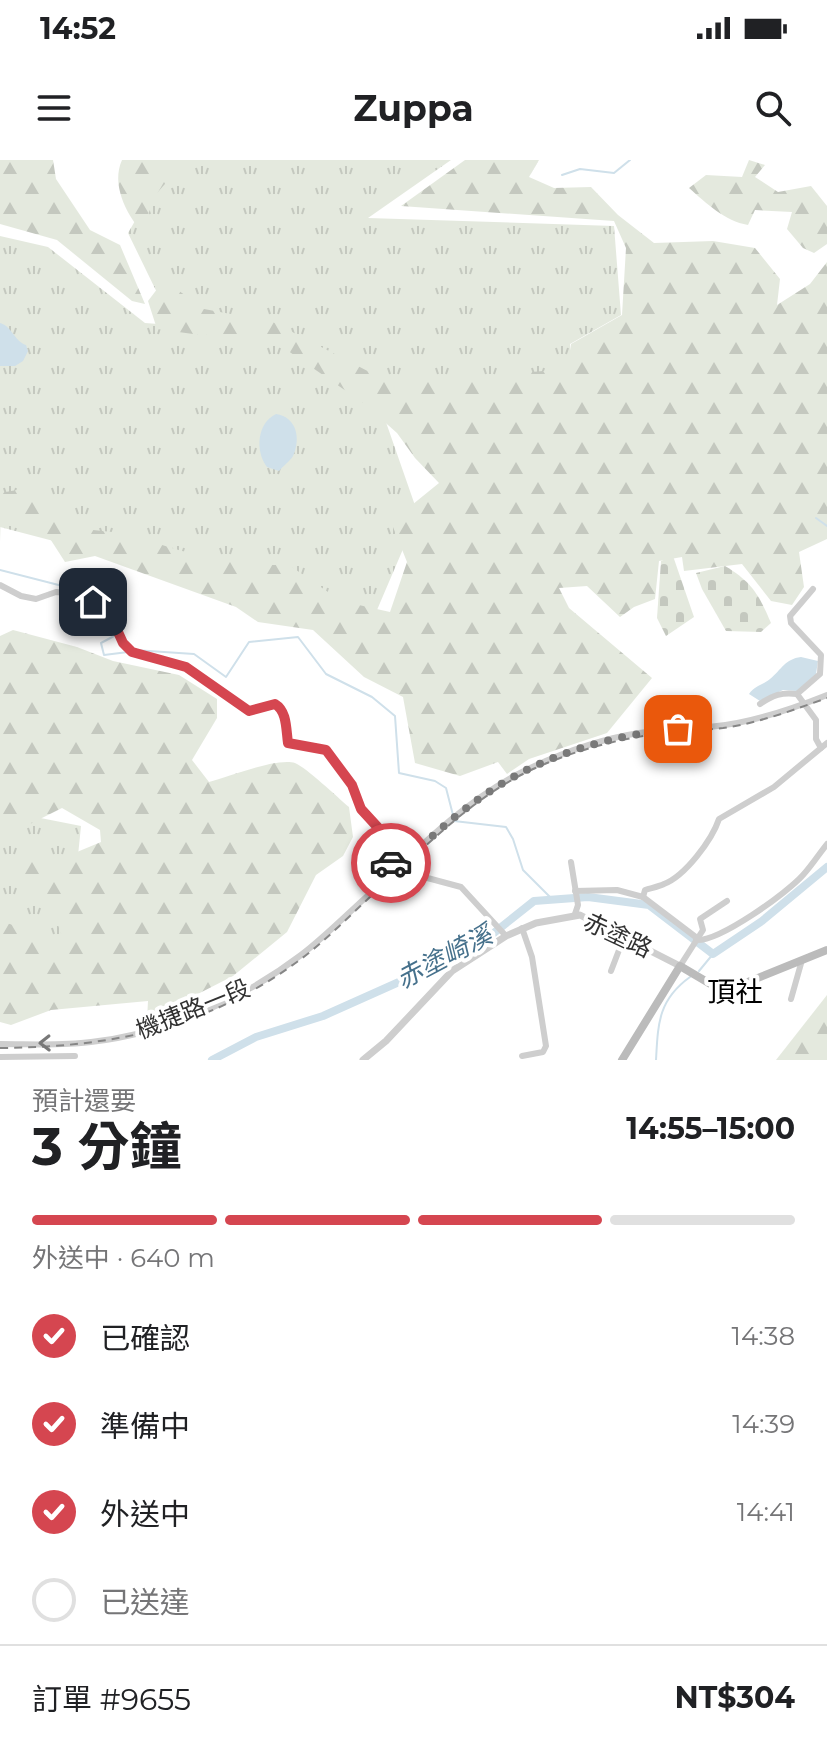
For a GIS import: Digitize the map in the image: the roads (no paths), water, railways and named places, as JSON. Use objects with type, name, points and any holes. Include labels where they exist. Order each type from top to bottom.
[{"type":"main road","points":[[622,1060],[685,968],[719,989],[728,990],[827,950]]},
{"type":"street","points":[[0,585],[21,596],[36,599],[56,592],[84,598],[109,612],[123,643],[132,652],[186,667],[249,711],[275,704],[280,707],[288,743],[326,750],[352,785],[361,809],[383,833],[384,846],[395,869],[461,887],[504,934]]},
{"type":"street","points":[[797,694],[820,674],[821,655],[791,623],[790,616],[813,589]]},
{"type":"street","points":[[643,897],[645,890],[667,883],[702,851],[719,819],[774,787],[824,746],[816,739],[816,720],[797,694],[772,695],[760,704]]},
{"type":"street","name":"機捷路一段","points":[[0,1044],[89,1043],[133,1035],[228,1000],[272,976],[327,933],[454,818],[524,771],[573,750],[637,733],[720,726],[767,716],[827,695]]},
{"type":"street","points":[[576,892],[617,890],[643,897],[697,939],[709,939],[763,907],[802,876],[827,844]]},
{"type":"street","points":[[571,862],[578,905],[575,914]]},
{"type":"street","points":[[685,968],[686,954],[703,930],[700,919],[727,901]]},
{"type":"street","name":"赤塗路","points":[[363,1060],[386,1041],[452,971],[504,934],[522,928],[575,914],[685,968]]},
{"type":"street","points":[[522,928],[532,957],[546,1046],[543,1052],[522,1056]]},
{"type":"street","points":[[611,971],[624,937]]},
{"type":"street","points":[[791,999],[802,960]]},
{"type":"street","points":[[0,1057],[75,1056]]},
{"type":"waterway","points":[[562,175],[580,169],[614,173],[630,160]]},
{"type":"waterway","points":[[816,518],[827,526]]},
{"type":"waterway","points":[[0,570],[82,591],[117,612],[122,633]]},
{"type":"waterway","points":[[116,635],[101,643],[104,655],[128,652]]},
{"type":"waterway","points":[[134,650],[194,654],[226,677],[249,642],[298,637],[326,674],[372,697],[395,716],[399,773],[435,781],[446,788],[453,815]]},
{"type":"waterway","points":[[454,821],[506,827],[523,870],[553,900]]},
{"type":"waterway","name":"赤塗崎溪","points":[[212,1060],[256,1037],[323,1016],[475,948],[534,901],[588,897],[649,905],[713,954],[762,921],[827,867]]},
{"type":"waterway","points":[[699,971],[713,954]]},
{"type":"waterway","points":[[656,1060],[659,1024],[666,1004],[690,977]]},
{"type":"railway","points":[[0,1048],[42,1047],[121,1038],[195,1017],[231,1002],[266,983],[312,951],[470,808],[508,782],[543,765],[573,753],[619,741],[750,723],[827,698]]},
{"type":"district","name":"頂社","points":[[735,992]]}]
